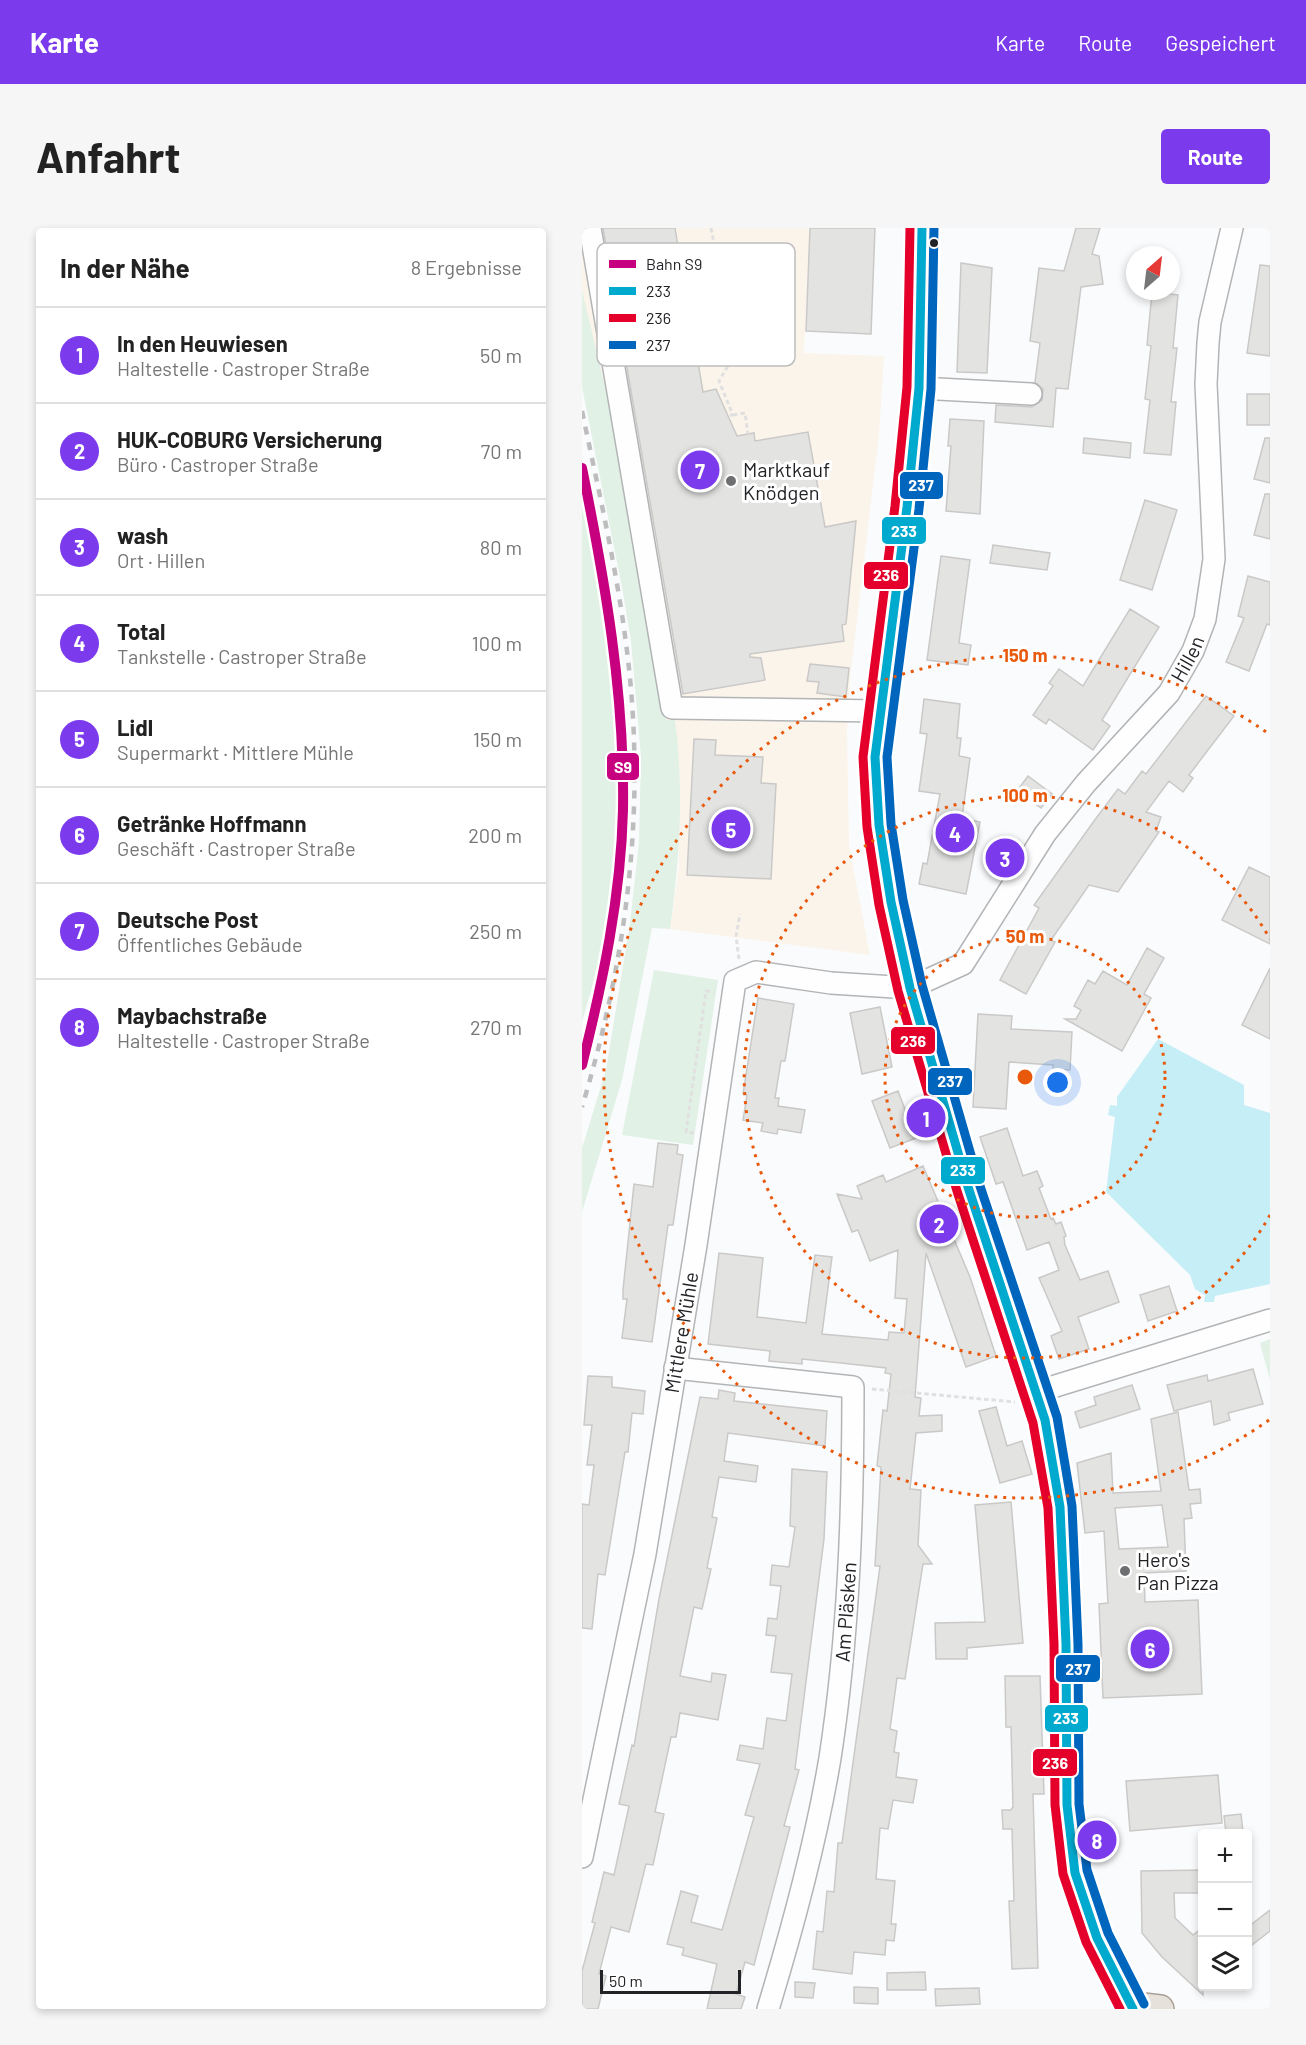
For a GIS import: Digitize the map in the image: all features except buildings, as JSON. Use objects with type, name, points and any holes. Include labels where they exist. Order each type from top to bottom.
[{"type":"main road","points":[[922,228],[919,388],[907,507],[875,757],[879,825],[891,902],[910,988],[965,1177],[1038,1398],[1060,1508],[1066,1644],[1068,1804],[1075,1873],[1097,1938],[1134,2009],[1143,2007],[1160,2009]]},
{"type":"street","points":[[590,228],[597,269]]},
{"type":"street","name":"Hillen","points":[[910,988],[963,964],[1045,834],[1086,783],[1169,693],[1193,651],[1205,619],[1214,559],[1206,384],[1210,322],[1232,228]]},
{"type":"street","points":[[614,366],[672,708],[881,711]]},
{"type":"street","points":[[919,388],[1031,394]]},
{"type":"street","name":"Mittlere Mühle","points":[[582,1857],[645,1554],[696,1245],[735,981],[756,972],[831,983],[910,988]]},
{"type":"street","points":[[1038,1398],[1270,1320]]},
{"type":"street","points":[[675,1368],[853,1387]]},
{"type":"street","name":"Am Pläsken","points":[[768,2009],[812,1846],[830,1759],[843,1654],[853,1506],[853,1387]]},
{"type":"path","points":[[711,228],[714,243]]},
{"type":"path","points":[[728,366],[719,381],[733,415]]},
{"type":"path","points":[[728,416],[745,413],[748,434]]},
{"type":"path","points":[[739,960],[736,936],[740,914]]},
{"type":"path","points":[[853,1387],[1038,1398]]},
{"type":"shaded area","points":[[582,228],[810,228],[804,353],[884,356],[879,435],[850,679],[847,732],[849,845],[870,955],[670,929],[679,866],[675,720],[666,720],[582,290]]},
{"type":"green space","points":[[582,290],[597,353],[597,366],[600,366],[622,459],[666,720],[675,720],[680,798],[678,851],[670,929],[652,928],[622,1080],[582,1212],[582,1148],[606,1070],[630,923],[639,842],[641,757],[631,641],[582,387]]},
{"type":"green space","points":[[582,500],[605,630],[612,695],[616,761],[616,827],[610,892],[599,957],[582,1021]]},
{"type":"green space","points":[[654,970],[718,980],[693,1145],[622,1135]]},
{"type":"green space","points":[[1270,1339],[1270,1380],[1260,1343]]},
{"type":"water","points":[[1158,1039],[1244,1085],[1244,1105],[1270,1113],[1270,1284],[1215,1296],[1214,1302],[1204,1302],[1205,1295],[1195,1289],[1190,1275],[1106,1192],[1115,1117],[1108,1115],[1110,1105],[1117,1106],[1117,1097]]},
{"type":"railway","points":[[582,411],[612,556],[624,629],[632,702],[634,754],[634,805],[626,907],[608,1007],[582,1107]]},
{"type":"rail line","name":"S9","points":[[582,468],[612,638],[623,767],[622,842],[615,906],[597,1002],[582,1065]]},
{"type":"transit line","name":"236","points":[[910,228],[907,387],[895,506],[863,757],[867,827],[879,905],[898,991],[957,1191],[1033,1423],[1048,1508],[1054,1644],[1055,1805],[1063,1874],[1086,1942],[1120,2009]]},
{"type":"transit line","name":"233","points":[[922,228],[919,388],[907,507],[875,757],[879,825],[891,902],[910,988],[968,1187],[1045,1420],[1060,1507],[1066,1644],[1067,1805],[1075,1873],[1097,1938],[1133,2009]]},
{"type":"transit line","name":"237","points":[[934,228],[931,389],[919,509],[887,757],[891,824],[903,900],[922,985],[979,1183],[1057,1417],[1072,1506],[1078,1644],[1079,1804],[1087,1870],[1108,1933],[1144,2004]]},
{"type":"place","name":"Deutsche Post","points":[[700,470]]},
{"type":"place","name":"Marktkauf Knödgen","points":[[731,481]]},
{"type":"place","name":"Lidl","points":[[731,829]]},
{"type":"place","name":"Total","points":[[955,833]]},
{"type":"place","name":"wash","points":[[1005,858]]},
{"type":"place","name":"In den Heuwiesen","points":[[926,1118]]},
{"type":"place","name":"HUK-COBURG Versicherung","points":[[939,1224]]},
{"type":"place","name":"Hero's Pan Pizza","points":[[1125,1571]]},
{"type":"place","name":"Getränke Hoffmann","points":[[1150,1649]]},
{"type":"place","name":"Maybachstraße","points":[[1097,1840]]}]
